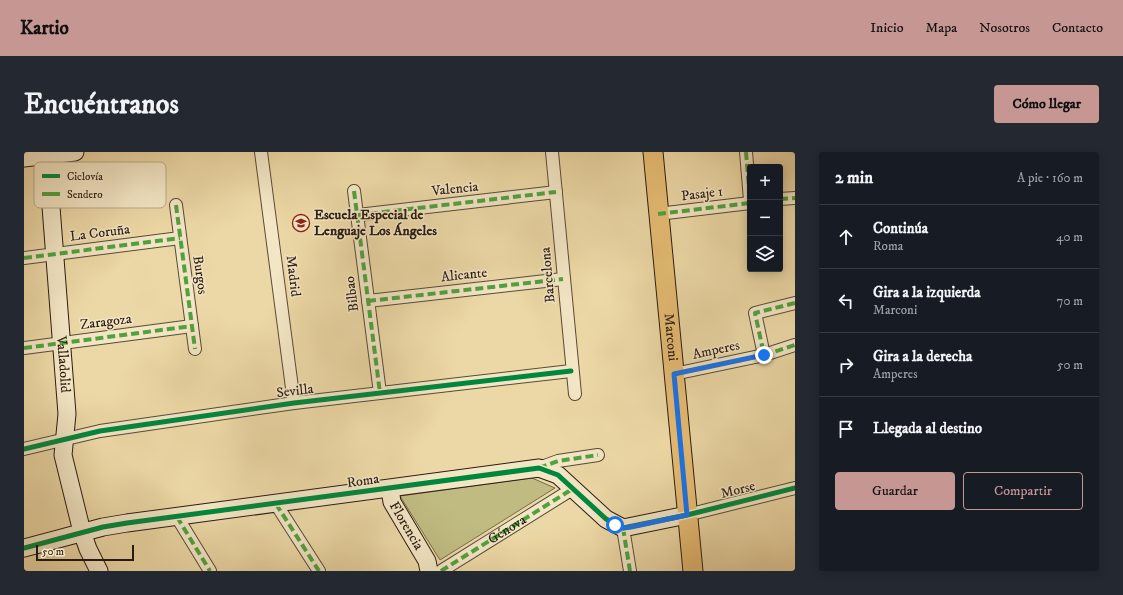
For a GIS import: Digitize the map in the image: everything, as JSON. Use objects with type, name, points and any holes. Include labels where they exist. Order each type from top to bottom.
[{"type":"main road","name":"Marconi","points":[[653,152],[693,571]]},
{"type":"street","points":[[24,158],[47,154],[75,152]]},
{"type":"street","name":"Madrid","points":[[261,152],[294,403]]},
{"type":"street","name":"Barcelona","points":[[552,152],[571,371],[575,394]]},
{"type":"street","points":[[746,152],[750,200]]},
{"type":"street","name":"Bilbao","points":[[354,191],[380,393]]},
{"type":"street","name":"Valencia","points":[[358,215],[556,192]]},
{"type":"street","points":[[783,199],[795,198]]},
{"type":"street","name":"Pasaje 1","points":[[658,214],[747,202]]},
{"type":"street","name":"Burgos","points":[[176,205],[195,349]]},
{"type":"street","name":"Valladolid","points":[[50,208],[67,414],[63,455],[82,532],[88,549],[99,571]]},
{"type":"street","name":"La Coruña","points":[[24,258],[180,238]]},
{"type":"street","name":"Alicante","points":[[368,301],[563,280]]},
{"type":"street","points":[[764,355],[754,313],[795,303]]},
{"type":"street","name":"Zaragoza","points":[[24,348],[192,326]]},
{"type":"street","name":"Amperes","points":[[674,374],[764,355],[795,345]]},
{"type":"street","name":"Sevilla","points":[[24,449],[100,431],[294,403],[571,371]]},
{"type":"street","name":"Roma","points":[[24,548],[82,532],[128,523],[539,468],[558,461],[598,455]]},
{"type":"street","name":"Roma","points":[[539,468],[558,475],[574,488],[606,519],[623,528]]},
{"type":"street","name":"Génova","points":[[441,571],[574,488]]},
{"type":"street","name":"Morse","points":[[687,515],[795,488]]},
{"type":"street","name":"Florencia","points":[[390,489],[392,502],[428,566]]},
{"type":"street","points":[[276,504],[320,571]]},
{"type":"street","points":[[627,570],[623,528],[687,515]]},
{"type":"street","points":[[176,517],[210,571]]},
{"type":"shaded area","points":[[532,478],[555,488],[440,560],[400,496]]},
{"type":"marked path","points":[[746,152],[747,164]]},
{"type":"marked path","points":[[354,191],[380,393]]},
{"type":"marked path","points":[[358,215],[556,192]]},
{"type":"marked path","points":[[783,199],[795,198]]},
{"type":"marked path","points":[[658,214],[747,203]]},
{"type":"marked path","points":[[176,205],[195,349]]},
{"type":"marked path","points":[[24,258],[180,238]]},
{"type":"marked path","points":[[368,301],[563,279]]},
{"type":"marked path","points":[[674,374],[764,355],[755,313],[795,303]]},
{"type":"marked path","points":[[24,348],[192,326]]},
{"type":"marked path","points":[[764,355],[795,345]]},
{"type":"marked path","points":[[539,468],[558,461],[598,455]]},
{"type":"marked path","points":[[441,571],[574,488]]},
{"type":"marked path","points":[[276,504],[319,571]]},
{"type":"marked path","points":[[177,517],[210,571]]},
{"type":"marked path","points":[[623,528],[630,571]]},
{"type":"cycle path","points":[[24,449],[100,431],[294,403],[571,371]]},
{"type":"cycle path","points":[[24,548],[103,527],[127,523],[539,468],[558,475],[606,519],[623,528],[687,515],[795,488]]},
{"type":"place","name":"Escuela Especial de Lenguaje Los Ángeles","points":[[301,223]]},
{"type":"route","points":[[615,525],[623,528],[631,527],[687,515],[674,374],[764,355]]}]
